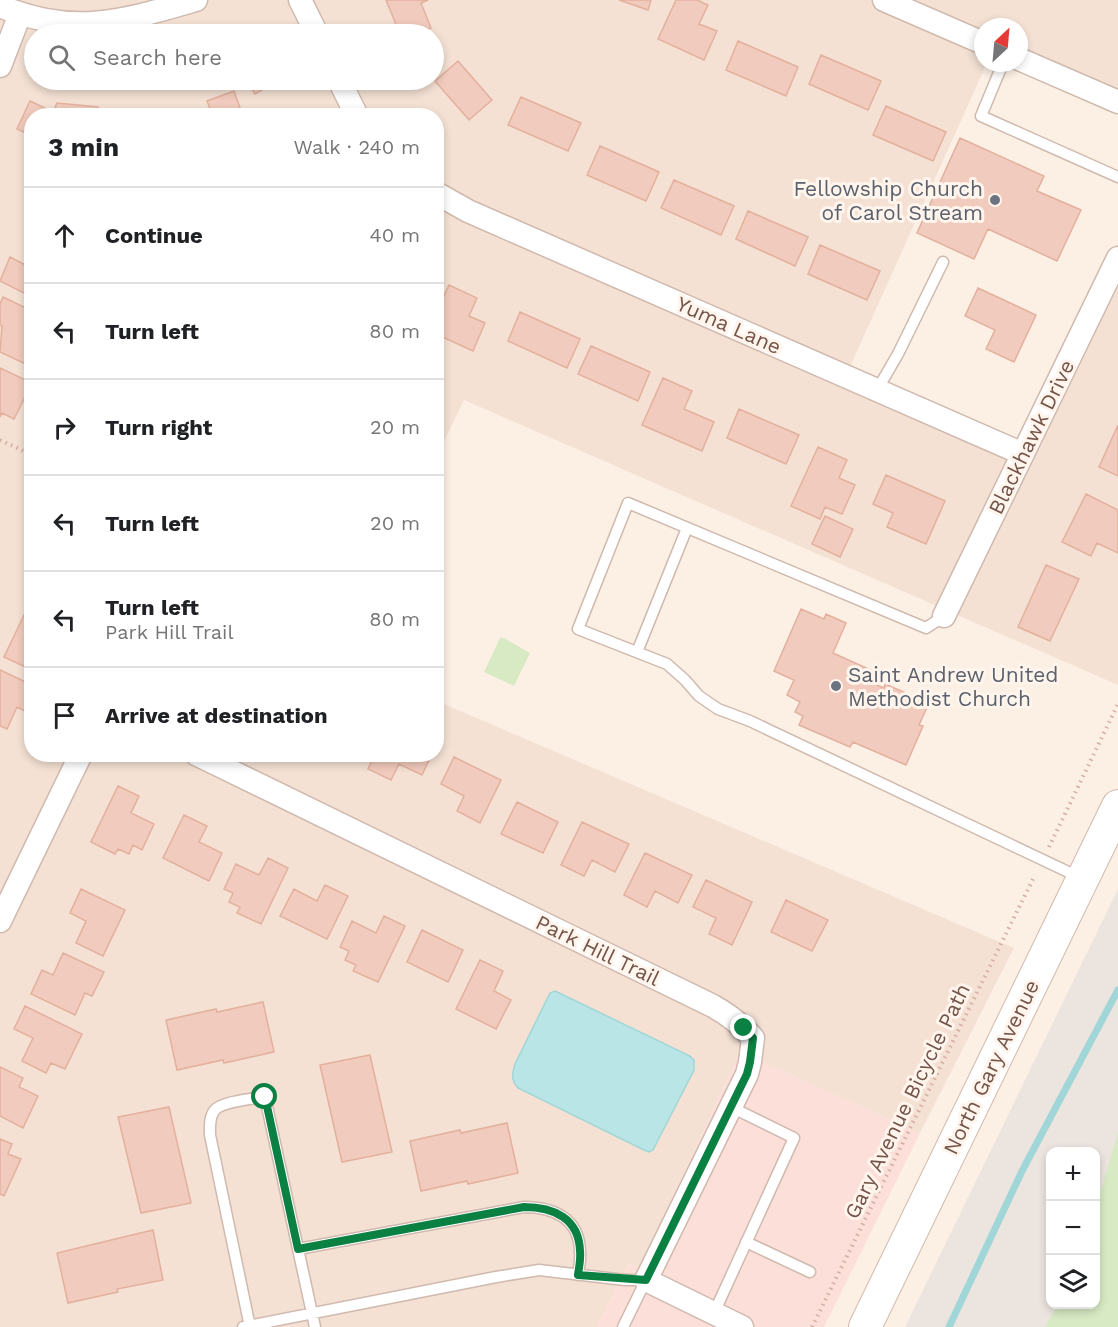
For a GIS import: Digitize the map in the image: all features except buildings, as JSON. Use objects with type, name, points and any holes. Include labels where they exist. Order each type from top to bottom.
[{"type":"street","points":[[93,24],[142,15],[196,0]]},
{"type":"street","points":[[300,0],[312,24]]},
{"type":"street","points":[[884,0],[974,39]]},
{"type":"street","points":[[0,66],[10,10],[56,23],[70,24]]},
{"type":"street","points":[[1028,63],[1118,102]]},
{"type":"street","points":[[344,90],[353,108]]},
{"type":"street","name":"Yuma Lane","points":[[444,198],[468,211],[1023,454]]},
{"type":"street","name":"Blackhawk Drive","points":[[944,616],[1118,258]]},
{"type":"street","points":[[0,921],[77,762]]},
{"type":"street","name":"Park Hill Trail","points":[[212,762],[713,1006],[733,1017],[753,1038],[747,1074],[646,1280]]},
{"type":"street","name":"North Gary Avenue","points":[[865,1327],[1118,806]]},
{"type":"street","points":[[646,1280],[742,1327]]},
{"type":"lane","points":[[1000,72],[981,116],[1118,177]]},
{"type":"lane","points":[[877,390],[898,354],[943,262]]},
{"type":"lane","points":[[944,616],[926,628],[628,503],[578,629],[667,664],[699,696],[718,709],[761,726],[1083,879]]},
{"type":"lane","points":[[638,652],[687,528]]},
{"type":"lane","points":[[315,1327],[312,1313],[298,1249],[265,1097],[223,1104],[214,1110],[210,1122],[210,1135],[248,1327],[312,1313],[539,1270],[646,1280],[623,1327]]},
{"type":"lane","points":[[714,1313],[794,1138],[731,1107]]},
{"type":"lane","points":[[298,1249],[524,1207],[542,1207],[556,1212],[569,1221],[577,1237],[580,1250],[578,1275]]},
{"type":"lane","points":[[746,1242],[810,1272]]},
{"type":"path","points":[[0,440],[24,451]]},
{"type":"path","points":[[1056,831],[1118,704]]},
{"type":"path","name":"Gary Avenue Bicycle Path","points":[[812,1327],[1028,887]]},
{"type":"shaded area","points":[[0,0],[1118,0],[1118,109],[1028,67],[1028,18],[974,18],[974,72],[983,72],[849,369],[1019,445],[1118,243],[1118,685],[464,400],[444,441],[444,108],[24,108],[24,762],[444,762],[444,704],[1014,948],[920,1133],[740,1052],[640,1268],[629,1263],[597,1327],[0,1327]]},
{"type":"shaded area","points":[[1118,889],[1118,1327],[905,1327]]},
{"type":"shaded area","points":[[740,1052],[920,1133],[824,1327],[597,1327],[629,1263],[640,1268]]},
{"type":"green space","points":[[500,638],[530,653],[514,686],[484,672]]},
{"type":"green space","points":[[1118,1132],[1118,1327],[1045,1327],[1055,1309],[1100,1309],[1100,1194]]},
{"type":"water","points":[[555,991],[690,1056],[694,1060],[694,1070],[653,1150],[649,1152],[644,1150],[518,1088],[514,1082],[515,1064],[550,993]]},
{"type":"waterway","points":[[949,1327],[1022,1171],[1118,990]]},
{"type":"place","name":"Fellowship Church of Carol Stream","points":[[995,200]]},
{"type":"place","name":"Saint Andrew United Methodist Church","points":[[836,686]]},
{"type":"route","points":[[265,1097],[298,1249],[524,1207],[542,1207],[556,1212],[569,1221],[577,1237],[580,1250],[578,1275],[646,1280],[747,1074],[753,1038],[744,1028]]}]
